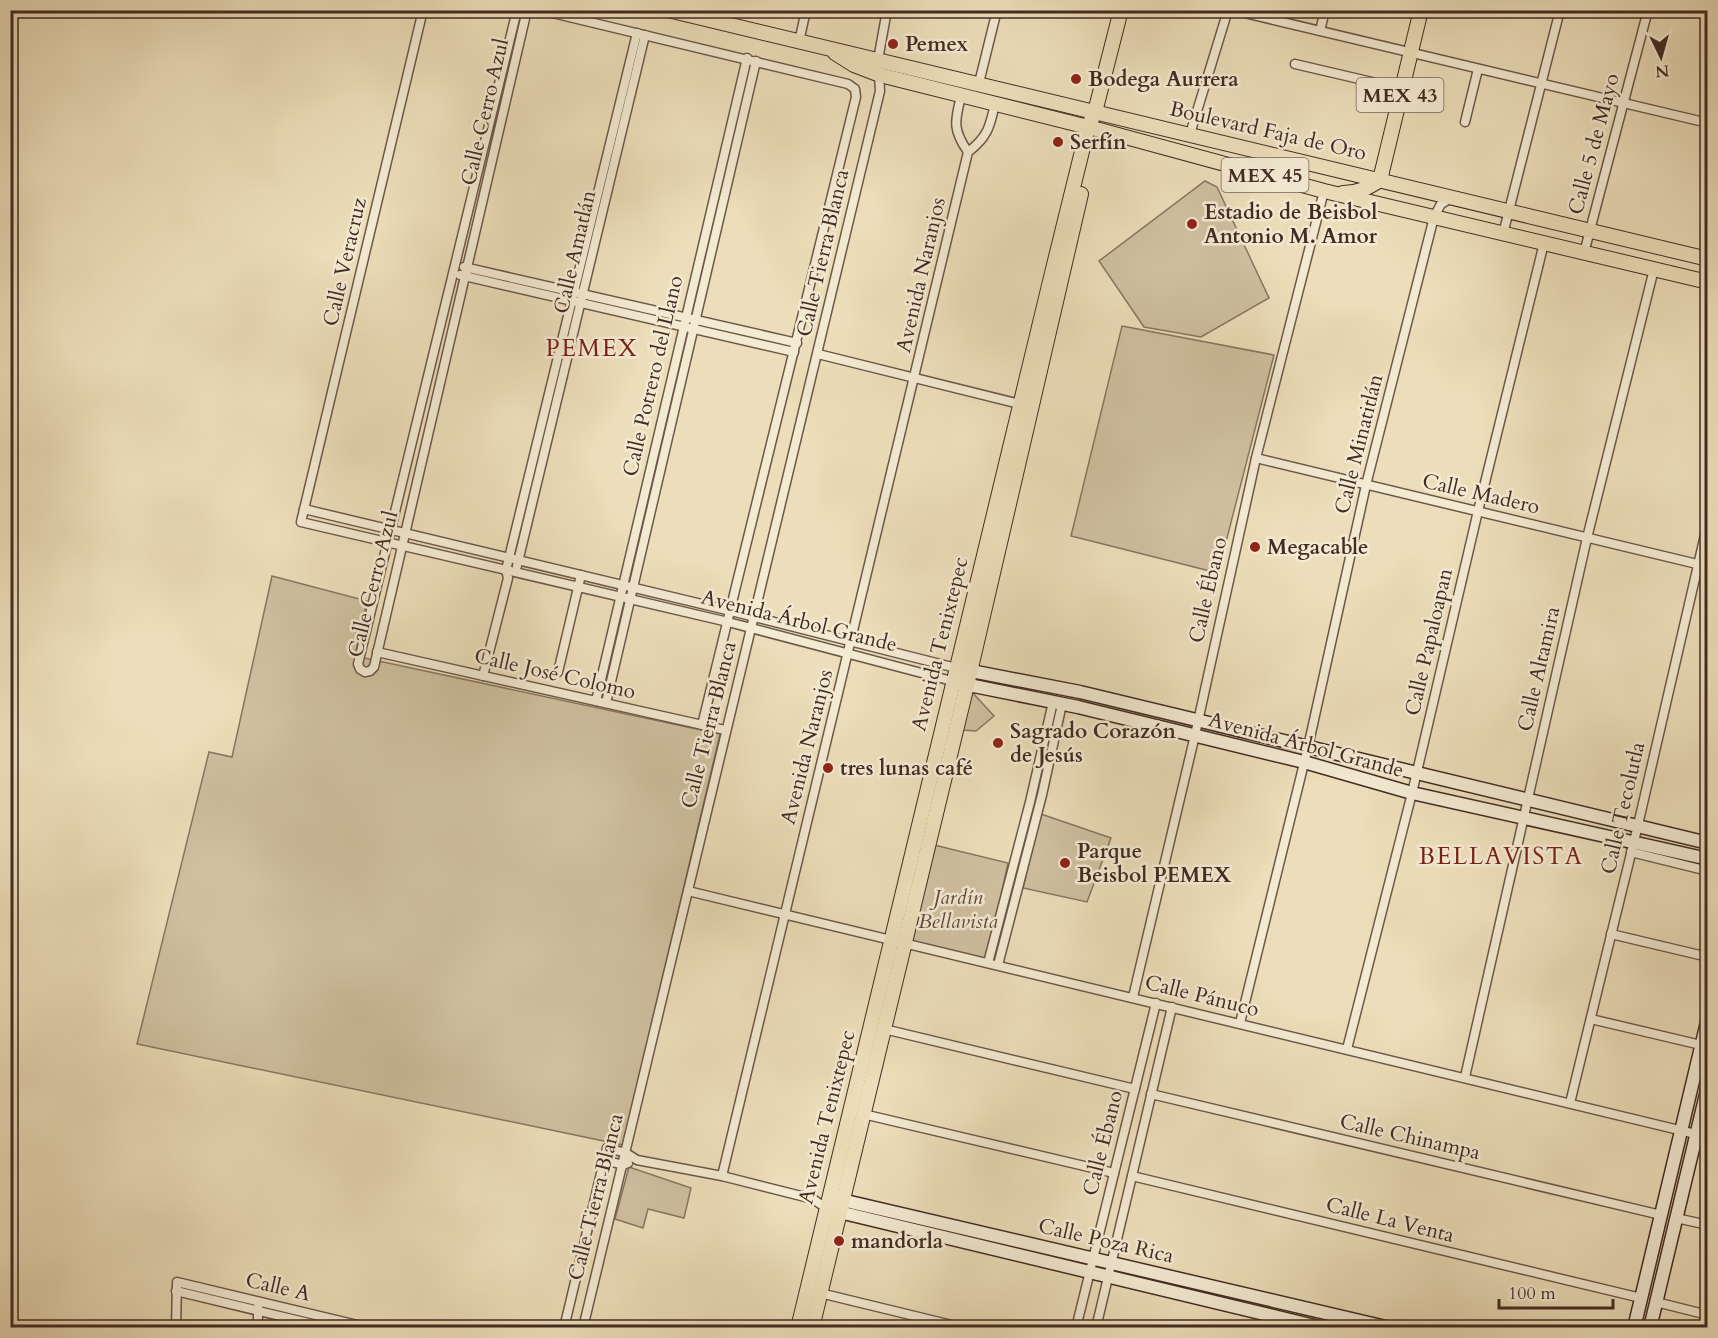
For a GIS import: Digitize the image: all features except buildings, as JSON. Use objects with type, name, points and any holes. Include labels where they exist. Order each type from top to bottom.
[{"type":"main road","name":"MEX 45","points":[[668,10],[725,17],[800,42],[829,48]]},
{"type":"main road","name":"Avenida Tenixtepec","points":[[798,1328],[863,1114],[884,1029],[898,941],[967,685],[994,540],[1121,10]]},
{"type":"main road","name":"MEX 43","points":[[1380,180],[1421,10]]},
{"type":"main road","name":"Boulevard Faja de Oro","points":[[829,48],[1707,259]]},
{"type":"main road","name":"Boulevard Faja de Oro","points":[[829,48],[839,57],[880,75],[1092,128],[1324,191],[1707,282]]},
{"type":"main road","points":[[1324,191],[1353,193],[1380,180]]},
{"type":"main road","name":"Avenida Tenixtepec","points":[[812,1328],[835,1204],[898,941],[954,675],[994,540]]},
{"type":"street","name":"Calle Veracruz","points":[[301,522],[423,10]]},
{"type":"street","name":"Calle Cerro Azul","points":[[518,10],[358,664],[365,672],[374,667],[527,10]]},
{"type":"street","points":[[540,10],[849,84],[855,89],[856,97],[797,343],[702,725]]},
{"type":"street","points":[[800,42],[806,10]]},
{"type":"street","name":"Calle Tierra Blanca","points":[[583,1328],[880,91],[878,60],[887,10]]},
{"type":"street","points":[[975,99],[997,10]]},
{"type":"street","points":[[1190,134],[1230,10],[1707,123]]},
{"type":"street","points":[[1320,31],[1325,10]]},
{"type":"street","points":[[1503,234],[1560,10]]},
{"type":"street","name":"Calle 5 de Mayo","points":[[1584,253],[1648,10]]},
{"type":"street","name":"Calle Amatlán","points":[[510,573],[519,561],[579,293],[641,34]]},
{"type":"street","name":"Calle Potrero del Llano","points":[[596,701],[683,327],[751,60]]},
{"type":"street","name":"Calle Potrero del Llano","points":[[606,703],[693,329],[751,60]]},
{"type":"street","points":[[1295,64],[1402,89]]},
{"type":"street","points":[[1465,122],[1478,69]]},
{"type":"street","points":[[961,96],[955,127],[968,152]]},
{"type":"street","name":"Avenida Naranjos","points":[[722,1176],[968,152],[984,137],[989,128],[995,104]]},
{"type":"street","points":[[487,136],[497,139]]},
{"type":"street","name":"Calle Ébano","points":[[1133,998],[1195,735],[1256,459],[1324,191]]},
{"type":"street","name":"Calle Minatitlán","points":[[1240,1023],[1308,747],[1366,485],[1434,217],[1442,204],[1452,198]]},
{"type":"street","name":"Calle Papaloapan","points":[[1347,1049],[1417,774],[1544,243]]},
{"type":"street","points":[[455,269],[467,267],[797,343]]},
{"type":"street","points":[[455,269],[465,277],[794,352]]},
{"type":"street","name":"Calle Altamira","points":[[1464,1077],[1587,537],[1653,269]]},
{"type":"street","name":"Calle Amatlán","points":[[483,676],[510,573],[509,558],[577,303]]},
{"type":"street","points":[[818,354],[1026,405]]},
{"type":"street","points":[[423,399],[435,401]]},
{"type":"street","name":"Calle Madero","points":[[1256,459],[1697,564]]},
{"type":"street","name":"Avenida Árbol Grande","points":[[304,509],[851,642],[954,675],[967,685],[1058,703],[1195,735],[1304,762],[1412,793],[1524,818],[1633,847],[1707,859]]},
{"type":"street","name":"Avenida Árbol Grande","points":[[301,522],[510,573],[728,622],[848,654],[954,675],[970,671],[1080,692],[1707,843]]},
{"type":"street","name":"Calle Tecolutla","points":[[1570,1103],[1633,847],[1707,522]]},
{"type":"street","points":[[381,572],[395,576]]},
{"type":"street","points":[[558,672],[581,576]]},
{"type":"street","points":[[376,591],[391,594]]},
{"type":"street","points":[[608,647],[618,649]]},
{"type":"street","name":"Calle José Colomo","points":[[377,652],[725,730]]},
{"type":"street","points":[[988,963],[1058,703]]},
{"type":"street","points":[[998,965],[1042,795],[1058,703]]},
{"type":"street","points":[[1633,847],[1707,871]]},
{"type":"street","name":"Calle Pánuco","points":[[688,891],[1702,1136]]},
{"type":"street","points":[[1611,934],[1707,957]]},
{"type":"street","name":"Calle Ébano","points":[[1076,1328],[1156,1003]]},
{"type":"street","name":"Calle Ébano","points":[[1095,1328],[1172,1007]]},
{"type":"street","points":[[1591,1018],[1701,1045]]},
{"type":"street","points":[[1634,1328],[1707,1018]]},
{"type":"street","points":[[884,1029],[1135,1089]]},
{"type":"street","points":[[1650,1328],[1676,1218],[1702,1136],[1707,1086]]},
{"type":"street","name":"Calle Chinampa","points":[[1151,1094],[1661,1215]]},
{"type":"street","points":[[863,1114],[1114,1173]]},
{"type":"street","name":"Calle Tierra Blanca","points":[[564,1328],[607,1148]]},
{"type":"street","name":"Calle Poza Rica","points":[[607,1148],[626,1153],[637,1160],[722,1176],[835,1204],[1111,1262],[1356,1324],[1389,1327]]},
{"type":"street","points":[[604,1160],[623,1165],[637,1160]]},
{"type":"street","name":"Calle La Venta","points":[[1132,1176],[1641,1298]]},
{"type":"street","name":"Calle Poza Rica","points":[[835,1204],[1090,1272],[1323,1328]]},
{"type":"street","points":[[1676,1218],[1707,1225]]},
{"type":"street","name":"Calle A","points":[[176,1328],[176,1286],[339,1324],[370,1328]]},
{"type":"street","points":[[820,1293],[964,1328]]},
{"type":"street","points":[[1656,1302],[1707,1315]]},
{"type":"street","points":[[258,1305],[258,1328]]},
{"type":"street","name":"Calle A","points":[[258,1305],[330,1328]]},
{"type":"green space","name":"Estadio de Beisbol Antonio M. Amor","points":[[1205,181],[1217,187],[1269,298],[1201,337],[1144,327],[1099,261]]},
{"type":"green space","points":[[1122,326],[1274,355],[1218,573],[1071,536]]},
{"type":"green space","points":[[272,576],[367,601],[355,656],[720,734],[623,1145],[137,1044],[209,752],[232,757]]},
{"type":"green space","points":[[971,691],[994,716],[976,731],[962,730]]},
{"type":"green space","name":"Parque Beisbol PEMEX","points":[[1041,814],[1111,838],[1087,902],[1023,888]]},
{"type":"green space","name":"Jardín Bellavista","points":[[934,845],[1008,863],[987,960],[909,941]]},
{"type":"green space","points":[[629,1167],[691,1188],[684,1218],[648,1209],[643,1228],[615,1219]]},
{"type":"place","name":"Pemex","points":[[893,44]]},
{"type":"place","name":"Bodega Aurrera","points":[[1076,79]]},
{"type":"place","name":"Serfín","points":[[1058,142]]},
{"type":"place","name":"Estadio de Beisbol Antonio M. Amor","points":[[1192,224]]},
{"type":"place","name":"Megacable","points":[[1255,547]]},
{"type":"place","name":"Sagrado Corazón de Jesús","points":[[998,743]]},
{"type":"place","name":"tres lunas café","points":[[828,768]]},
{"type":"place","name":"Parque Beisbol PEMEX","points":[[1065,863]]},
{"type":"place","name":"mandorla","points":[[839,1241]]},
{"type":"district","name":"PEMEX","points":[[592,348]]},
{"type":"district","name":"BELLAVISTA","points":[[1501,856]]}]
